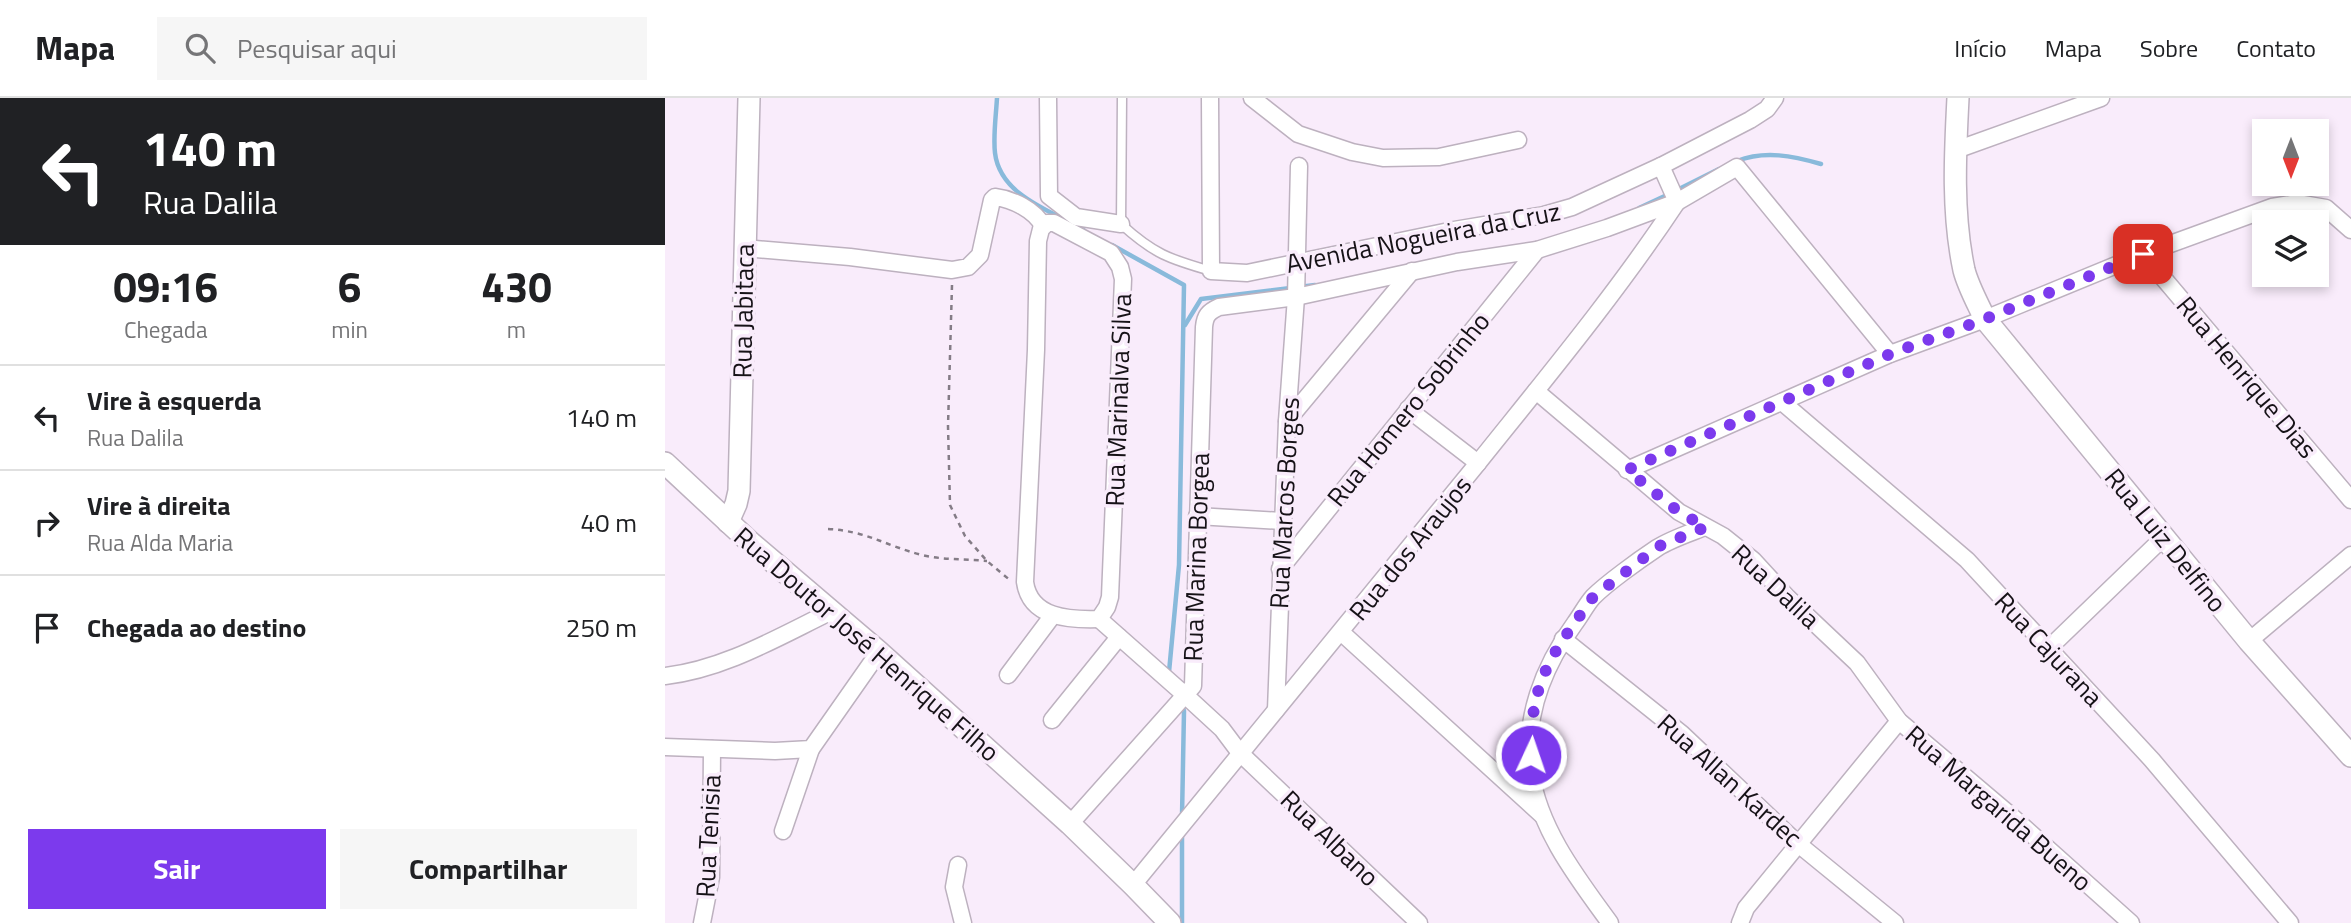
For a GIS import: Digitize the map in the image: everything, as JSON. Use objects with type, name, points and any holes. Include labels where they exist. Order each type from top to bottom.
[{"type":"street","name":"Rua Jabitaca","points":[[728,522],[739,491],[749,98]]},
{"type":"street","points":[[1048,98],[1049,196],[1076,217],[1121,224]]},
{"type":"street","points":[[1210,98],[1211,271]]},
{"type":"street","points":[[1252,98],[1298,134],[1352,152],[1383,158],[1439,157],[1518,140]]},
{"type":"street","name":"Avenida Nogueira da Cruz","points":[[1211,271],[1247,273],[1295,265],[1454,230],[1572,208],[1662,169],[1750,120],[1767,109],[1775,98]]},
{"type":"street","name":"Rua Luiz Delfino","points":[[1958,98],[1957,225],[1965,272],[1985,319],[2249,641],[2351,756]]},
{"type":"street","points":[[1956,150],[2101,98]]},
{"type":"street","name":"Rua Marcos Borges","points":[[1276,710],[1282,521],[1296,295],[1299,166]]},
{"type":"street","name":"Avenida Nogueira da Cruz","points":[[1204,336],[1205,318],[1210,311],[1219,307],[1296,295],[1457,262],[1537,250],[1607,228],[1737,167],[1890,354]]},
{"type":"street","points":[[1662,169],[1675,198]]},
{"type":"street","points":[[744,248],[850,257],[952,270],[968,267],[980,255],[988,215],[995,197],[1032,212],[1043,226],[1038,241],[1036,350],[1025,582],[1027,595],[1030,601],[1053,615],[1071,620],[1099,619],[1179,694],[1070,824]]},
{"type":"street","name":"Rua dos Araujos","points":[[1133,885],[1536,391],[1633,267],[1675,198]]},
{"type":"street","points":[[1627,470],[1890,354],[1985,319],[2143,254],[2272,207],[2297,203],[2326,208],[2351,230]]},
{"type":"street","name":"Rua Marinalva Silva","points":[[1043,226],[1054,223],[1111,253],[1120,267],[1123,279],[1110,597],[1099,619]]},
{"type":"street","name":"Rua Homero Sobrinho","points":[[1280,569],[1537,250]]},
{"type":"street","name":"Rua Henrique Dias","points":[[2143,254],[2351,500]]},
{"type":"street","points":[[1287,421],[1412,271]]},
{"type":"street","name":"Rua Marina Borgea","points":[[1204,336],[1193,686],[1179,694],[1222,729],[1240,753]]},
{"type":"street","name":"Rua Dalila","points":[[1536,391],[1679,512],[1723,536],[1753,561],[1857,663],[1899,721]]},
{"type":"street","name":"Rua Cajurana","points":[[1782,402],[1956,550],[2153,760],[2290,923]]},
{"type":"street","points":[[1408,410],[1478,463]]},
{"type":"street","name":"Rua Doutor José Henrique Filho","points":[[665,463],[728,522],[879,652],[1070,824],[1166,921]]},
{"type":"street","points":[[1197,516],[1282,521]]},
{"type":"street","points":[[1610,923],[1575,874],[1543,817],[1531,773],[1533,715],[1543,676],[1563,639],[1593,597],[1659,546],[1706,527]]},
{"type":"street","points":[[2048,649],[2164,537]]},
{"type":"street","points":[[2249,641],[2351,555]]},
{"type":"street","points":[[665,676],[709,666],[749,652],[832,611]]},
{"type":"street","points":[[1008,675],[1053,615]]},
{"type":"street","points":[[1342,632],[1543,817]]},
{"type":"street","points":[[1052,720],[1119,637]]},
{"type":"street","name":"Rua Allan Kardec","points":[[1563,639],[1682,734],[1797,843],[1895,923]]},
{"type":"street","points":[[783,831],[811,749],[879,652]]},
{"type":"street","points":[[1740,923],[1746,908],[1797,843],[1899,721]]},
{"type":"street","name":"Rua Margarida Bueno","points":[[1899,721],[1960,771],[2131,923]]},
{"type":"street","points":[[665,747],[775,751],[811,749]]},
{"type":"street","name":"Rua Tenisia","points":[[702,923],[711,877],[712,749]]},
{"type":"street","name":"Rua Albano","points":[[1240,753],[1419,923]]},
{"type":"street","points":[[958,865],[954,887],[963,923]]},
{"type":"lane","points":[[1122,98],[1121,224],[1149,249],[1211,271]]},
{"type":"path","points":[[952,270],[947,426],[950,505],[965,536],[987,561],[1027,595]]},
{"type":"path","points":[[828,529],[867,534],[922,555],[987,561]]},
{"type":"waterway","points":[[997,98],[995,153],[1006,180],[1028,200],[1083,229]]},
{"type":"waterway","points":[[1737,161],[1779,155],[1821,164]]},
{"type":"waterway","points":[[1677,190],[1719,169]]},
{"type":"waterway","points":[[1639,208],[1669,194]]},
{"type":"waterway","points":[[1112,245],[1184,285],[1179,565],[1169,672],[1171,676]]},
{"type":"waterway","points":[[1185,325],[1201,299],[1315,285]]},
{"type":"waterway","points":[[1181,704],[1184,711],[1182,817]]},
{"type":"waterway","points":[[1182,833],[1182,923]]},
{"type":"route","points":[[1531,755],[1534,704],[1543,676],[1559,645],[1593,597],[1659,546],[1706,527],[1679,512],[1627,470],[1890,354],[1985,319],[2143,254]]}]
